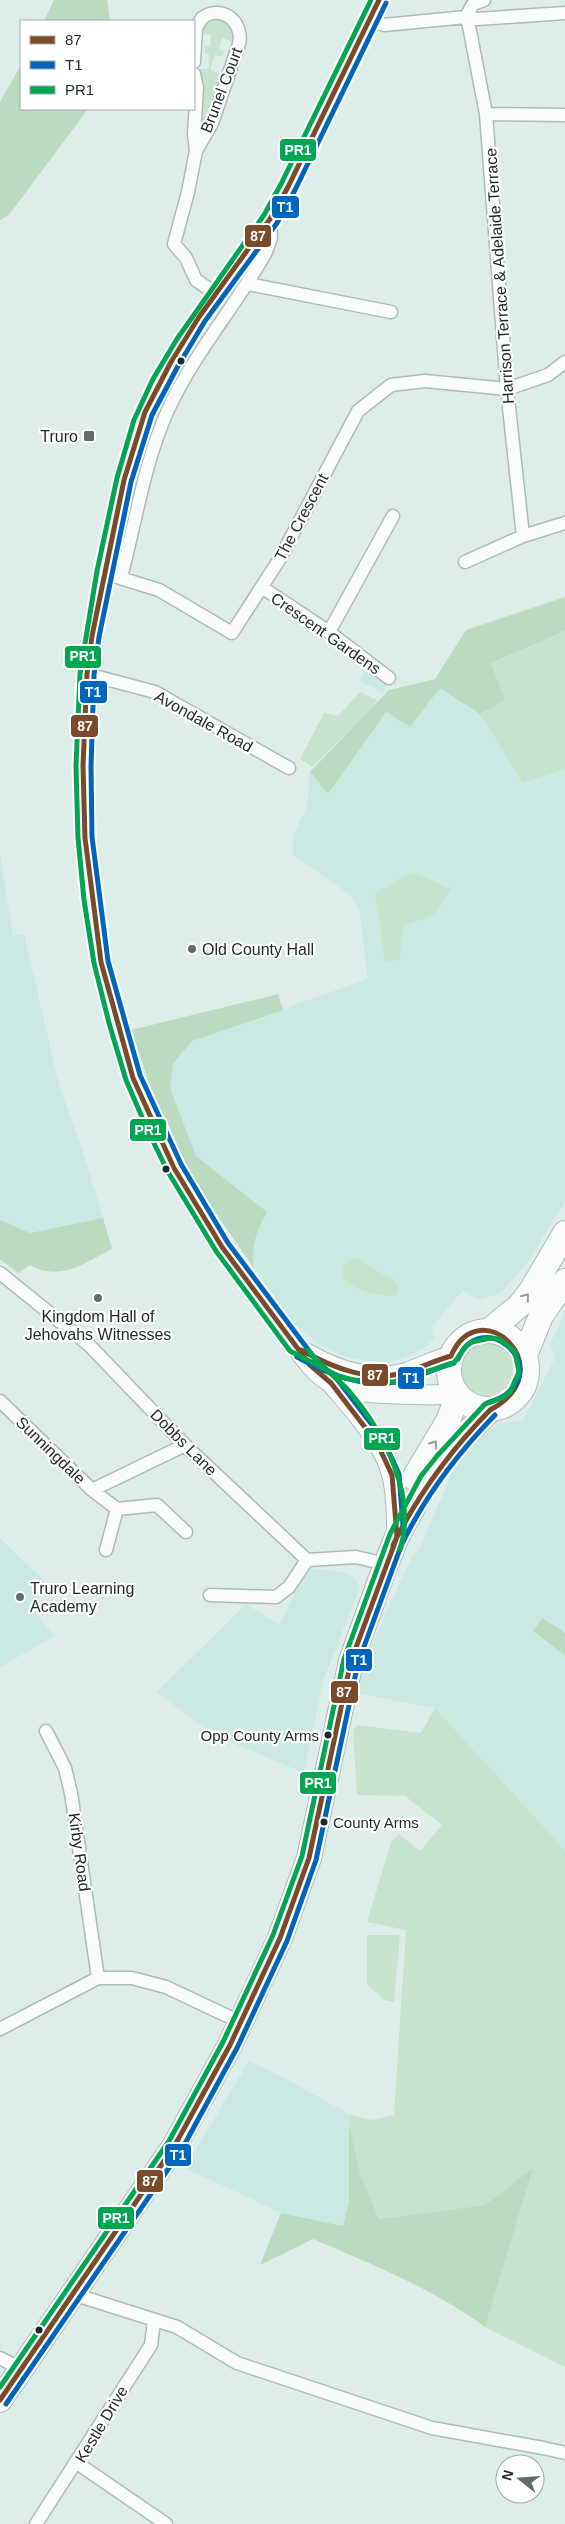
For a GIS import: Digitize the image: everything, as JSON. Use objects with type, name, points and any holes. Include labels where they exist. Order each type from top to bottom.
[{"type":"highway","points":[[490,1330],[520,1305],[531,1291],[565,1234]]},
{"type":"highway","points":[[0,2400],[175,2145],[230,2045],[280,1938],[309,1858],[351,1662],[397,1537],[428,1480],[443,1460],[490,1410],[508,1404],[522,1388],[527,1372],[525,1355],[541,1316],[565,1281]]},
{"type":"highway","points":[[490,1410],[467,1404],[456,1394],[448,1375],[451,1356],[460,1341],[469,1335],[490,1330],[502,1332],[513,1339],[525,1355]]},
{"type":"highway","points":[[397,1537],[405,1500],[415,1474],[447,1423],[456,1394]]},
{"type":"street","points":[[112,575],[124,480],[145,412],[170,362],[270,219],[379,0]]},
{"type":"street","points":[[466,17],[473,4],[484,0]]},
{"type":"street","points":[[370,20],[384,25],[466,17],[477,19],[565,13]]},
{"type":"street","name":"Brunel Court","points":[[195,45],[196,28],[202,18],[214,14],[228,17],[237,22],[241,31],[239,44],[212,123],[196,151]]},
{"type":"street","name":"Harrison Terrace & Adelaide Terrace","points":[[466,17],[486,114],[507,389],[523,536]]},
{"type":"street","name":"Brunel Court","points":[[195,79],[197,88],[196,151],[188,192],[174,244],[186,258],[196,280],[216,294]]},
{"type":"street","points":[[486,114],[565,115]]},
{"type":"street","points":[[270,219],[270,243],[248,284],[215,330],[169,408],[149,460],[112,575],[87,674],[83,766],[85,838],[90,890],[101,962],[127,1059],[155,1128],[195,1205],[226,1254],[310,1365],[330,1383],[365,1426],[385,1458],[394,1488],[397,1537]]},
{"type":"street","points":[[248,284],[391,312]]},
{"type":"street","points":[[507,389],[548,375],[565,362]]},
{"type":"street","name":"The Crescent","points":[[112,575],[177,600],[232,633],[263,588],[358,411],[391,385],[424,381],[507,389]]},
{"type":"street","points":[[329,632],[393,516]]},
{"type":"street","points":[[465,562],[523,536],[565,523]]},
{"type":"street","name":"Crescent Gardens","points":[[263,588],[329,632],[389,678]]},
{"type":"street","name":"Avondale Road","points":[[87,674],[155,692],[289,768]]},
{"type":"street","name":"Dobbs Lane","points":[[0,1273],[89,1345],[185,1445],[307,1560]]},
{"type":"street","points":[[295,1346],[338,1368],[369,1374],[394,1375],[451,1356]]},
{"type":"street","points":[[330,1383],[367,1393],[456,1394]]},
{"type":"street","name":"Sunningdale","points":[[0,1401],[92,1490],[185,1445]]},
{"type":"street","points":[[92,1490],[117,1510],[157,1505],[186,1532]]},
{"type":"street","points":[[106,1550],[117,1510]]},
{"type":"street","points":[[210,1596],[276,1597],[289,1587],[307,1560],[356,1557],[386,1564]]},
{"type":"street","name":"Kirby Road","points":[[46,1731],[65,1768],[71,1793],[98,1978]]},
{"type":"street","points":[[0,2029],[98,1978],[132,1978],[166,1987],[240,2022]]},
{"type":"street","points":[[73,2294],[178,2327],[238,2363],[432,2428],[565,2453]]},
{"type":"street","name":"Kestle Drive","points":[[36,2524],[77,2463],[97,2426],[151,2345],[154,2321]]},
{"type":"street","points":[[0,2358],[21,2369]]},
{"type":"street","points":[[77,2463],[166,2524]]},
{"type":"shaded area","points":[[215,20],[230,23],[234,34],[232,41],[222,38],[219,49],[224,51],[222,57],[215,55],[210,70],[221,75],[200,134],[198,73],[199,69],[209,69],[209,54],[205,53],[205,46],[210,46],[211,35],[200,34],[204,25]]},
{"type":"shaded area","points":[[565,631],[565,769],[523,783],[480,714],[505,700],[491,663]]},
{"type":"shaded area","points":[[565,666],[565,1202],[527,1263],[500,1294],[478,1300],[463,1290],[432,1327],[434,1339],[412,1355],[387,1363],[350,1358],[321,1346],[293,1324],[254,1268],[251,1249],[256,1231],[267,1212],[196,1156],[170,1088],[173,1064],[192,1041],[368,979],[359,909],[350,895],[293,855],[293,836],[307,806],[310,772],[328,794],[386,711],[410,727],[440,688]]},
{"type":"shaded area","points":[[366,670],[389,683],[382,693],[359,680]]},
{"type":"shaded area","points":[[360,692],[377,700],[369,712],[312,767],[300,759],[324,713],[338,716]]},
{"type":"shaded area","points":[[0,854],[13,936],[24,934],[59,1085],[82,1149],[103,1218],[30,1233],[0,1220]]},
{"type":"shaded area","points":[[413,872],[451,889],[435,914],[403,926],[400,959],[385,962],[375,893]]},
{"type":"shaded area","points":[[357,1258],[396,1282],[399,1288],[397,1294],[386,1296],[371,1293],[355,1287],[345,1280],[343,1277],[344,1265],[350,1259]]},
{"type":"shaded area","points":[[565,1313],[565,1633],[542,1618],[533,1631],[565,1656],[565,1850],[435,1708],[354,1693],[372,1644],[412,1557],[420,1548],[457,1461],[467,1447],[499,1424],[523,1420],[555,1358],[550,1344]]},
{"type":"shaded area","points":[[486,1342],[496,1344],[505,1350],[511,1359],[513,1369],[511,1379],[505,1388],[496,1394],[486,1396],[476,1394],[467,1388],[461,1379],[459,1369],[461,1359],[467,1350],[476,1344]]},
{"type":"shaded area","name":"Truro Learning Academy","points":[[0,1538],[50,1587],[30,1607],[55,1636],[0,1667]]},
{"type":"shaded area","points":[[308,1568],[342,1572],[353,1577],[360,1587],[323,1681],[304,1773],[212,1734],[157,1692],[246,1604],[279,1625]]},
{"type":"shaded area","points":[[435,1708],[565,1850],[565,2367],[485,2327],[532,2169],[485,2205],[379,2219],[358,2168],[351,2140],[351,2115],[371,2120],[394,2115],[406,1930],[367,1922],[391,1842],[399,1834],[420,1851],[442,1825],[405,1796],[357,1795],[353,1731],[357,1725],[421,1733]]},
{"type":"shaded area","points":[[367,1935],[400,1935],[394,2002],[384,2000],[367,1984]]},
{"type":"shaded area","points":[[249,2061],[351,2115],[349,2125],[349,2201],[343,2226],[281,2213],[185,2168]]},
{"type":"green space","points":[[54,0],[107,0],[110,20],[44,20]]},
{"type":"green space","points":[[20,67],[20,110],[87,110],[9,215],[0,220],[0,102]]},
{"type":"green space","points":[[565,597],[565,631],[491,663],[505,700],[480,714],[440,688],[410,727],[386,712],[328,794],[310,772],[389,690],[435,679],[466,630]]},
{"type":"green space","points":[[278,994],[283,1010],[192,1041],[173,1064],[170,1088],[196,1156],[267,1212],[255,1239],[253,1253],[254,1268],[192,1179],[150,1086],[131,1030]]},
{"type":"green space","points":[[103,1218],[112,1249],[72,1269],[52,1272],[30,1265],[18,1273],[0,1259],[0,1220],[30,1233]]},
{"type":"green space","points":[[542,1618],[565,1633],[565,1656],[533,1631]]},
{"type":"green space","points":[[349,2125],[360,2174],[379,2219],[485,2205],[533,2168],[485,2327],[423,2289],[313,2239],[260,2265],[281,2213],[343,2226],[349,2201]]},
{"type":"transit line","name":"PR1","points":[[0,2387],[169,2141],[223,2042],[273,1935],[302,1856],[344,1659],[390,1534],[421,1476],[485,1404],[504,1397],[510,1392],[519,1372],[515,1352],[499,1339],[490,1338],[472,1342],[466,1346],[454,1363],[394,1382],[354,1380],[340,1377],[290,1351],[216,1251],[168,1172],[148,1131],[126,1080],[109,1023],[94,963],[84,900],[78,838],[76,766],[80,674],[97,571],[117,478],[134,420],[153,379],[177,339],[264,215],[371,0]]},
{"type":"transit line","name":"87","points":[[0,2400],[175,2145],[230,2045],[280,1938],[309,1858],[351,1661],[397,1537],[392,1475],[377,1443],[331,1383],[310,1365],[222,1247],[174,1168],[133,1078],[101,962],[85,838],[83,766],[87,674],[92,636],[124,480],[145,412],[171,362],[199,317],[270,219],[288,187],[379,0]]},
{"type":"transit line","name":"T1","points":[[6,2404],[182,2149],[237,2048],[287,1941],[316,1860],[358,1663],[404,1538],[399,1474],[383,1439],[336,1378],[316,1360],[228,1243],[181,1164],[140,1075],[108,961],[92,837],[91,766],[94,675],[99,637],[131,482],[152,415],[205,321],[277,223],[386,3]]},
{"type":"transit line","name":"87","points":[[451,1356],[464,1337],[480,1331],[496,1333],[510,1343],[518,1358],[520,1375],[511,1393],[490,1410]]},
{"type":"transit line","name":"T1","points":[[458,1359],[468,1344],[481,1338],[495,1339],[507,1346],[516,1356],[520,1369],[517,1382],[505,1395],[487,1403]]},
{"type":"transit line","name":"87","points":[[301,1350],[339,1368],[366,1375],[379,1376],[407,1372],[451,1356]]},
{"type":"transit line","name":"PR1","points":[[308,1350],[349,1391],[362,1407],[385,1445],[401,1486],[404,1529],[400,1550]]},
{"type":"transit line","name":"T1","points":[[297,1357],[323,1370],[351,1380],[380,1383],[409,1379],[453,1363]]},
{"type":"transit line","name":"87","points":[[393,1545],[413,1508],[448,1457],[490,1410]]},
{"type":"transit line","name":"T1","points":[[400,1548],[419,1511],[442,1477],[467,1445],[495,1415]]},
{"type":"place","name":"Truro","points":[[89,436]]},
{"type":"place","name":"Old County Hall","points":[[192,949]]},
{"type":"place","name":"Kingdom Hall of Jehovahs Witnesses","points":[[98,1298]]},
{"type":"place","name":"Truro Learning Academy","points":[[20,1597]]},
{"type":"place","name":"Opp County Arms","points":[[328,1735]]},
{"type":"place","name":"County Arms","points":[[324,1822]]}]
